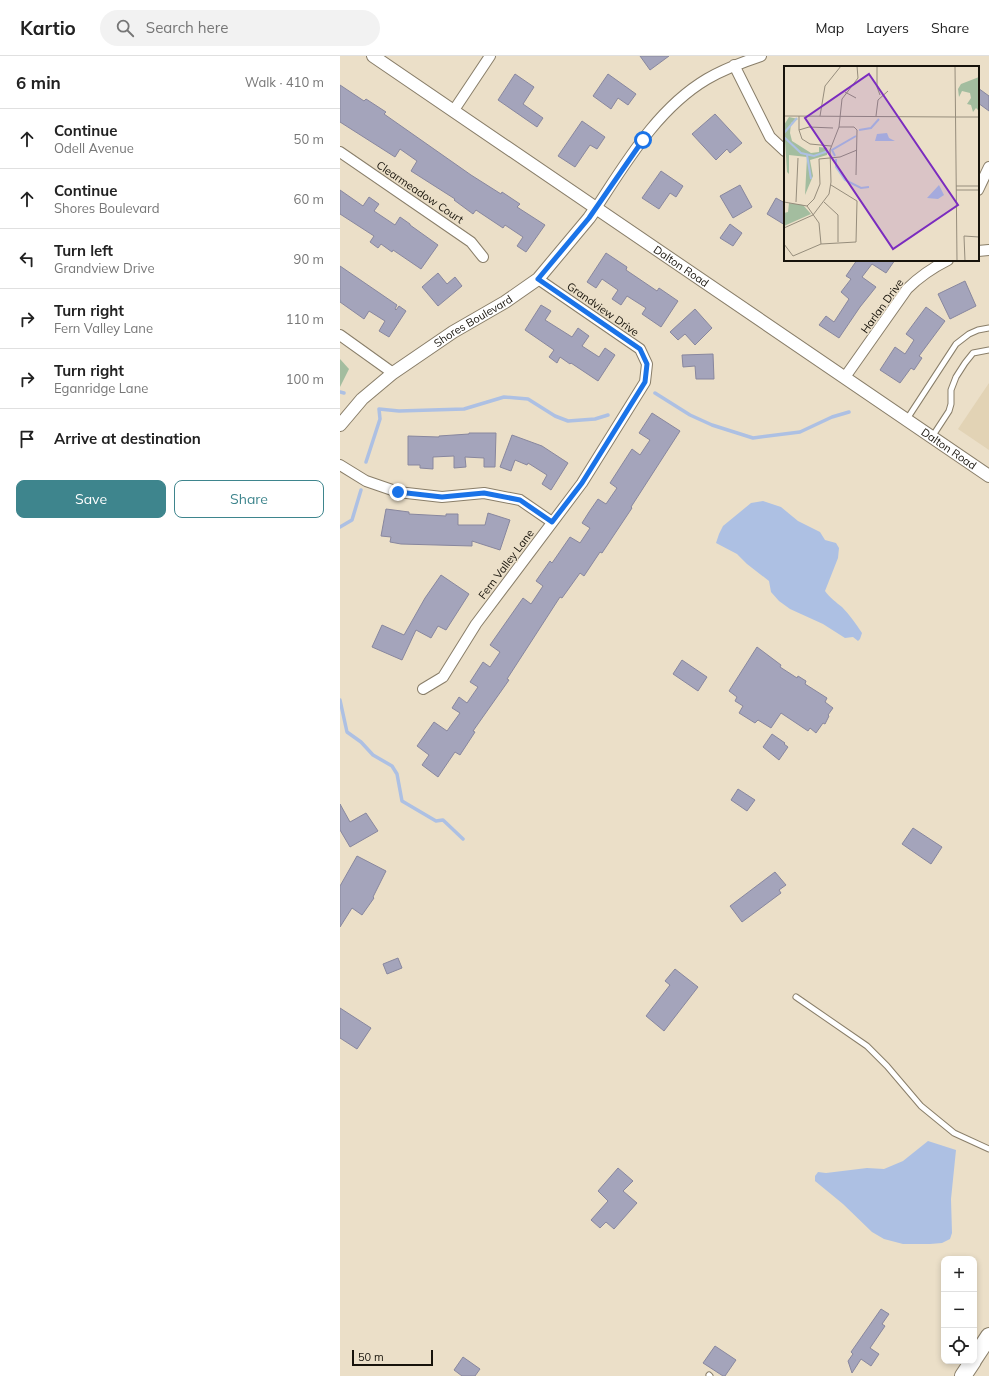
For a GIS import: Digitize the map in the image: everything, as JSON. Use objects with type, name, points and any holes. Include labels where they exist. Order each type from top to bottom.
[{"type":"main road","points":[[977,1355],[989,1336]]},
{"type":"main road","points":[[963,1376],[971,1364]]},
{"type":"street","name":"Dalton Road","points":[[373,56],[989,476]]},
{"type":"street","points":[[454,110],[490,56]]},
{"type":"street","points":[[596,208],[643,140],[670,108],[707,78],[734,65],[761,56]]},
{"type":"street","points":[[734,65],[770,137],[784,150]]},
{"type":"street","name":"Clearmeadow Court","points":[[340,152],[471,242],[483,257]]},
{"type":"street","points":[[979,188],[989,167]]},
{"type":"street","name":"Shores Boulevard","points":[[340,425],[362,399],[393,373],[453,332],[505,302],[538,279],[596,208]]},
{"type":"street","points":[[979,252],[989,250]]},
{"type":"street","name":"Harlan Drive","points":[[845,377],[907,289],[929,270],[946,261]]},
{"type":"street","name":"Grandview Drive","points":[[538,279],[640,349],[647,364]]},
{"type":"street","points":[[340,335],[393,373]]},
{"type":"street","name":"Fern Valley Lane","points":[[423,690],[443,677],[476,624],[582,483],[645,382],[647,364]]},
{"type":"street","points":[[340,465],[366,480],[398,492],[442,497],[484,493],[520,500],[552,522]]},
{"type":"lane","points":[[907,419],[956,344],[969,334],[978,330],[989,328]]},
{"type":"lane","points":[[932,437],[949,411],[951,404],[951,390],[956,377],[965,363],[973,353],[989,350]]},
{"type":"lane","points":[[796,997],[867,1046],[887,1066],[921,1106],[954,1133],[989,1149]]},
{"type":"shaded area","points":[[989,383],[989,450],[958,429]]},
{"type":"green space","points":[[340,359],[349,369],[340,387]]},
{"type":"water","points":[[763,501],[781,507],[798,521],[820,532],[825,540],[836,543],[839,548],[838,558],[825,591],[845,610],[862,633],[858,641],[853,637],[845,638],[823,624],[790,609],[779,601],[771,592],[769,581],[737,554],[716,543],[723,526],[751,503]]},
{"type":"water","points":[[928,1141],[956,1150],[951,1199],[952,1233],[950,1239],[942,1243],[903,1244],[884,1239],[872,1232],[843,1204],[815,1181],[815,1176],[818,1172],[826,1173],[867,1168],[884,1169],[903,1161]]},
{"type":"building","points":[[640,56],[669,56],[650,70]]},
{"type":"building","points":[[515,74],[534,87],[523,104],[543,118],[537,127],[498,100]]},
{"type":"building","points":[[608,74],[636,94],[628,105],[618,98],[611,109],[593,96]]},
{"type":"building","points":[[340,85],[364,101],[366,99],[386,112],[384,114],[471,175],[520,204],[517,207],[545,225],[526,252],[517,246],[523,237],[505,225],[503,228],[476,210],[473,214],[454,200],[455,199],[411,171],[417,161],[400,149],[395,157],[340,122]]},
{"type":"building","points":[[979,89],[989,96],[989,111],[979,104]]},
{"type":"building","points":[[715,114],[742,143],[730,153],[727,149],[716,160],[692,134]]},
{"type":"building","points":[[582,121],[605,137],[597,149],[590,145],[575,167],[558,156]]},
{"type":"building","points":[[661,171],[683,186],[676,197],[670,193],[659,209],[642,198]]},
{"type":"building","points":[[740,185],[752,207],[733,218],[720,196]]},
{"type":"building","points":[[340,190],[363,206],[369,197],[379,204],[374,211],[395,225],[400,217],[438,245],[421,269],[393,250],[392,252],[381,244],[378,248],[370,242],[374,236],[340,214]]},
{"type":"building","points":[[776,198],[784,202],[784,224],[767,214]]},
{"type":"building","points":[[730,224],[742,233],[733,246],[720,238]]},
{"type":"building","points":[[606,253],[627,267],[626,270],[657,291],[659,288],[678,301],[661,327],[642,314],[646,308],[627,296],[621,305],[612,299],[618,290],[602,279],[596,288],[587,282]]},
{"type":"building","points":[[856,261],[894,261],[886,273],[872,264],[862,277],[876,287],[860,307],[839,338],[819,325],[826,316],[834,322],[849,299],[841,292],[851,279],[846,276]]},
{"type":"building","points":[[340,266],[397,305],[396,310],[399,306],[406,311],[389,337],[379,331],[385,321],[369,311],[364,319],[340,302]]},
{"type":"building","points":[[438,273],[447,284],[455,277],[462,286],[438,306],[422,287]]},
{"type":"building","points":[[965,281],[976,306],[950,319],[938,294]]},
{"type":"building","points":[[541,305],[551,311],[545,320],[572,337],[578,328],[589,336],[582,346],[599,357],[605,348],[615,355],[598,381],[560,357],[557,363],[549,357],[554,350],[525,330]]},
{"type":"building","points":[[926,307],[945,321],[919,356],[922,358],[914,370],[911,368],[900,383],[880,370],[895,347],[905,354],[914,340],[906,334]]},
{"type":"building","points":[[695,309],[712,328],[695,345],[685,334],[678,340],[670,332]]},
{"type":"building","points":[[713,354],[714,379],[696,379],[695,366],[683,367],[682,355]]},
{"type":"building","points":[[652,413],[680,431],[602,553],[600,552],[584,576],[580,573],[562,598],[560,597],[507,679],[509,680],[473,731],[475,732],[460,755],[455,752],[438,777],[422,765],[429,755],[417,746],[434,722],[447,731],[460,713],[452,708],[459,697],[467,703],[478,687],[470,682],[483,662],[490,667],[500,652],[490,645],[523,598],[531,604],[543,586],[536,581],[550,561],[552,563],[570,537],[580,543],[590,528],[582,523],[589,512],[598,499],[606,504],[617,488],[610,483],[632,449],[640,455],[650,440],[639,433]]},
{"type":"building","points":[[469,433],[496,433],[495,467],[484,467],[484,458],[465,457],[466,467],[454,468],[454,456],[433,457],[433,469],[420,468],[420,465],[408,465],[408,436],[439,437]]},
{"type":"building","points":[[512,435],[542,446],[568,463],[551,490],[542,484],[547,475],[528,463],[527,465],[515,460],[511,471],[500,467]]},
{"type":"building","points":[[386,509],[409,512],[409,514],[446,516],[446,514],[458,514],[458,525],[485,525],[488,513],[510,520],[500,550],[472,541],[472,546],[401,544],[390,542],[391,537],[381,536]]},
{"type":"building","points":[[441,575],[469,594],[446,630],[438,626],[431,638],[416,630],[402,660],[372,647],[382,625],[404,635],[425,598]]},
{"type":"building","points":[[757,647],[781,665],[780,667],[797,678],[798,676],[806,681],[805,684],[827,698],[825,702],[833,708],[828,715],[829,716],[825,724],[823,723],[816,733],[810,728],[808,731],[781,713],[771,728],[758,720],[755,723],[739,713],[743,706],[735,701],[737,697],[729,691]]},
{"type":"building","points":[[682,660],[707,677],[698,691],[673,674]]},
{"type":"building","points":[[772,734],[785,743],[784,744],[788,747],[779,760],[763,747]]},
{"type":"building","points":[[738,789],[755,800],[747,811],[731,800]]},
{"type":"building","points":[[340,804],[350,822],[366,813],[378,831],[350,847],[340,830]]},
{"type":"building","points":[[913,828],[942,847],[931,864],[902,844]]},
{"type":"building","points":[[357,856],[386,871],[373,897],[374,898],[362,915],[352,908],[340,927],[340,886]]},
{"type":"building","points":[[775,872],[786,885],[779,890],[781,893],[742,922],[730,906]]},
{"type":"building","points":[[398,958],[402,968],[387,974],[383,964]]},
{"type":"building","points":[[675,969],[698,987],[664,1031],[646,1016],[670,985],[665,981]]},
{"type":"building","points":[[340,1008],[371,1028],[357,1049],[340,1038]]},
{"type":"building","points":[[618,1168],[633,1181],[623,1191],[637,1203],[614,1229],[606,1222],[600,1228],[591,1220],[608,1201],[598,1191]]},
{"type":"building","points":[[881,1309],[889,1314],[882,1324],[885,1326],[870,1348],[879,1354],[871,1366],[861,1359],[852,1373],[848,1361],[853,1354],[851,1352]]},
{"type":"building","points":[[715,1346],[736,1360],[725,1376],[703,1363]]},
{"type":"building","points":[[463,1357],[480,1369],[475,1376],[462,1376],[454,1370]]},
{"type":"waterway","points":[[340,392],[344,393]]},
{"type":"waterway","points":[[655,393],[690,415],[712,425],[753,438],[800,432],[832,417],[849,412]]},
{"type":"waterway","points":[[366,462],[380,419],[379,409],[399,411],[464,409],[504,397],[528,399],[555,416],[568,421],[595,419],[608,415]]},
{"type":"waterway","points":[[340,527],[352,520],[361,490]]},
{"type":"waterway","points":[[340,700],[347,732],[361,742],[373,755],[392,766],[397,774],[402,801],[436,821],[443,820],[463,839]]},
{"type":"route","points":[[398,492],[442,497],[484,493],[520,500],[552,522],[582,483],[645,382],[647,364],[640,349],[538,279],[589,218],[643,140]]}]
